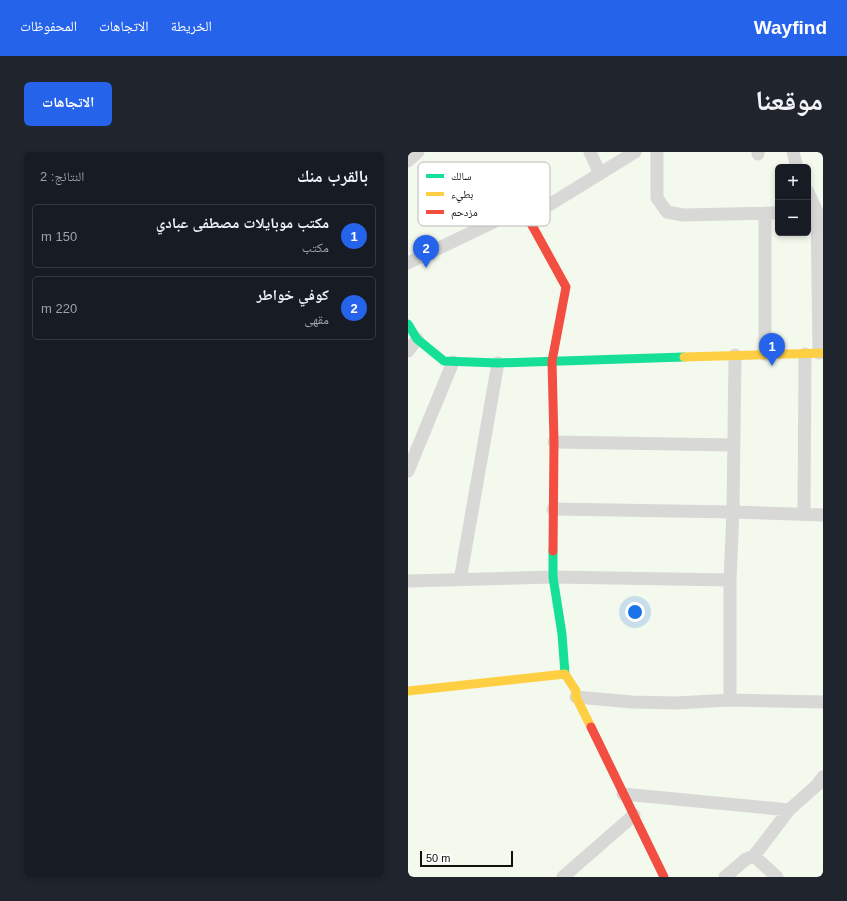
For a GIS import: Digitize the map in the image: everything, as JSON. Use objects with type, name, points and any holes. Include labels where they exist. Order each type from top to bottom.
[{"type":"street","points":[[408,161],[418,152]]},
{"type":"street","points":[[590,152],[600,174]]},
{"type":"street","points":[[550,205],[635,152]]},
{"type":"street","points":[[657,152],[657,198],[667,212],[683,215],[772,213],[765,354]]},
{"type":"street","points":[[793,152],[796,164]]},
{"type":"street","points":[[408,324],[417,339],[444,361],[453,362],[498,363],[821,353],[820,286],[816,212],[811,200]]},
{"type":"street","points":[[408,263],[485,226]]},
{"type":"street","points":[[532,226],[566,287],[552,361],[554,442],[553,577],[562,634],[565,674],[576,691],[576,697],[664,877]]},
{"type":"street","points":[[408,351],[417,339]]},
{"type":"street","points":[[804,354],[804,514]]},
{"type":"street","points":[[730,700],[730,580],[734,512],[735,355]]},
{"type":"street","points":[[408,471],[453,362]]},
{"type":"street","points":[[460,580],[498,363]]},
{"type":"street","points":[[554,442],[734,445]]},
{"type":"street","points":[[553,510],[734,512],[823,515]]},
{"type":"street","points":[[408,581],[553,577],[730,580]]},
{"type":"street","points":[[408,691],[565,674]]},
{"type":"street","points":[[576,697],[632,702],[676,703],[730,700],[823,702]]},
{"type":"street","points":[[725,877],[746,859],[754,856],[790,810],[821,784]]},
{"type":"street","points":[[623,794],[790,810]]},
{"type":"street","points":[[562,877],[634,815]]},
{"type":"street","points":[[754,856],[777,877]]},
{"type":"traffic: fast","points":[[408,324],[417,339],[444,361],[498,363],[684,357]]},
{"type":"traffic: fast","points":[[553,551],[553,577],[562,634],[565,674]]},
{"type":"traffic: slow","points":[[684,357],[823,353]]},
{"type":"traffic: slow","points":[[408,691],[565,674],[576,691],[576,697],[591,727]]},
{"type":"traffic: jam","points":[[532,226],[566,287],[552,361],[554,442],[553,551]]},
{"type":"traffic: jam","points":[[591,727],[664,877]]},
{"type":"place","name":"كوفي خواطر","points":[[426,268]]},
{"type":"place","name":"مكتب موبايلات مصطفى عبادي","points":[[772,366]]}]
